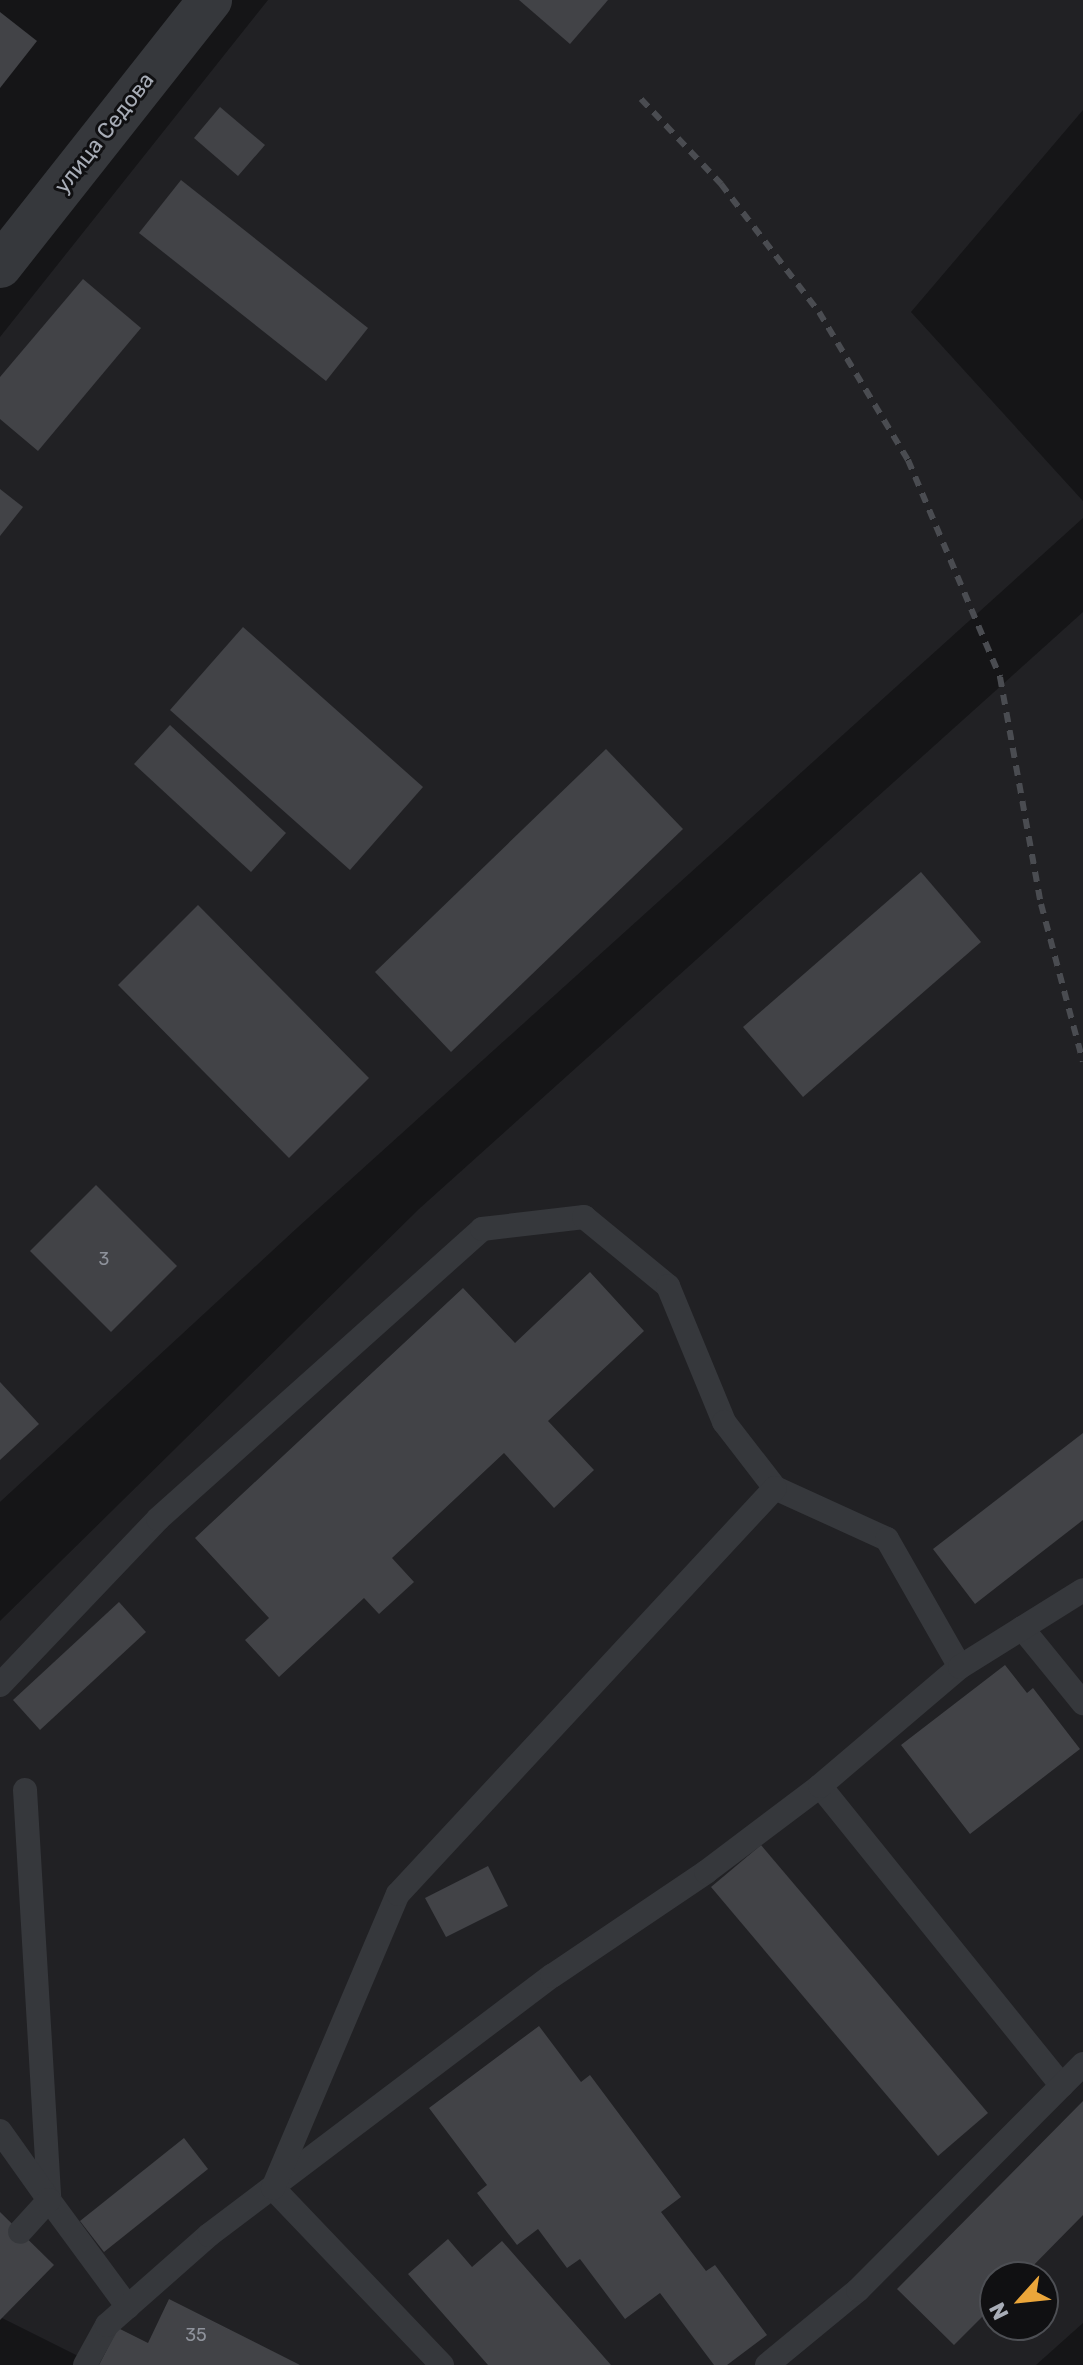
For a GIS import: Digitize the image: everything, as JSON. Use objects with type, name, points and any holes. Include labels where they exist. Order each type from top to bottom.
[{"type":"street","name":"улица Седова","points":[[0,266],[210,0]]},
{"type":"lane","points":[[0,1685],[158,1519],[482,1229],[584,1217],[668,1286],[724,1422],[775,1488],[887,1539],[960,1667]]},
{"type":"lane","points":[[273,2188],[398,1894],[775,1488]]},
{"type":"lane","points":[[85,2365],[107,2325],[209,2235],[552,1976],[706,1872],[820,1786],[960,1667],[1083,1590]]},
{"type":"lane","points":[[1022,1628],[1083,1703]]},
{"type":"lane","points":[[820,1786],[1062,2086]]},
{"type":"lane","points":[[20,2232],[49,2200],[25,1790]]},
{"type":"lane","points":[[767,2365],[858,2290],[1083,2064]]},
{"type":"lane","points":[[0,2131],[128,2307]]},
{"type":"lane","points":[[273,2188],[442,2365]]},
{"type":"shaded area","points":[[268,0],[1083,0],[1083,110],[911,312],[1083,501],[1083,518],[297,1228],[0,1502],[0,337]]},
{"type":"shaded area","points":[[1083,612],[1083,2323],[1036,2365],[96,2365],[0,2317],[0,1621],[419,1209]]},
{"type":"building","points":[[519,0],[608,0],[570,44]]},
{"type":"building","points":[[0,12],[37,41],[0,88]]},
{"type":"building","points":[[220,107],[265,145],[238,176],[194,138]]},
{"type":"building","points":[[181,180],[368,328],[326,381],[139,233]]},
{"type":"building","points":[[83,279],[141,328],[38,451],[0,419],[0,377]]},
{"type":"building","points":[[0,489],[23,507],[0,536]]},
{"type":"building","points":[[243,627],[423,787],[350,870],[170,710]]},
{"type":"building","points":[[170,725],[286,833],[251,872],[134,764]]},
{"type":"building","points":[[606,749],[683,829],[451,1052],[375,972]]},
{"type":"building","points":[[921,872],[981,942],[803,1097],[743,1027]]},
{"type":"building","points":[[198,905],[369,1078],[289,1158],[118,985]]},
{"type":"building","points":[[96,1185],[177,1266],[111,1332],[30,1251]]},
{"type":"building","points":[[590,1272],[644,1331],[548,1421],[594,1470],[554,1508],[504,1453],[392,1558],[414,1582],[379,1614],[364,1598],[279,1677],[245,1640],[269,1618],[195,1538],[463,1288],[515,1343]]},
{"type":"building","points":[[0,1382],[39,1424],[0,1460]]},
{"type":"building","points":[[1083,1433],[1083,1520],[975,1604],[933,1549]]},
{"type":"building","points":[[119,1602],[146,1632],[40,1730],[13,1700]]},
{"type":"building","points":[[1005,1665],[1027,1693],[1033,1688],[1080,1749],[970,1834],[901,1745]]},
{"type":"building","points":[[761,1845],[988,2113],[938,2156],[711,1887]]},
{"type":"building","points":[[488,1866],[508,1906],[446,1937],[425,1898]]},
{"type":"building","points":[[539,2026],[581,2082],[590,2075],[681,2197],[661,2212],[706,2271],[715,2265],[767,2335],[727,2365],[714,2365],[660,2293],[625,2319],[580,2259],[567,2268],[538,2229],[517,2245],[477,2193],[487,2185],[429,2108]]},
{"type":"building","points":[[1083,2101],[1083,2215],[1038,2261],[979,2261],[979,2320],[954,2345],[897,2289]]},
{"type":"building","points":[[184,2138],[208,2169],[104,2252],[80,2221]]},
{"type":"building","points":[[0,2212],[54,2265],[0,2320]]},
{"type":"building","points":[[448,2239],[472,2267],[502,2241],[611,2365],[488,2365],[408,2274]]},
{"type":"building","points":[[169,2299],[300,2365],[99,2365],[118,2328],[148,2343]]},
{"type":"railway","points":[[641,99],[721,184],[819,312],[908,460],[1000,677],[1041,904],[1083,1062]]}]
